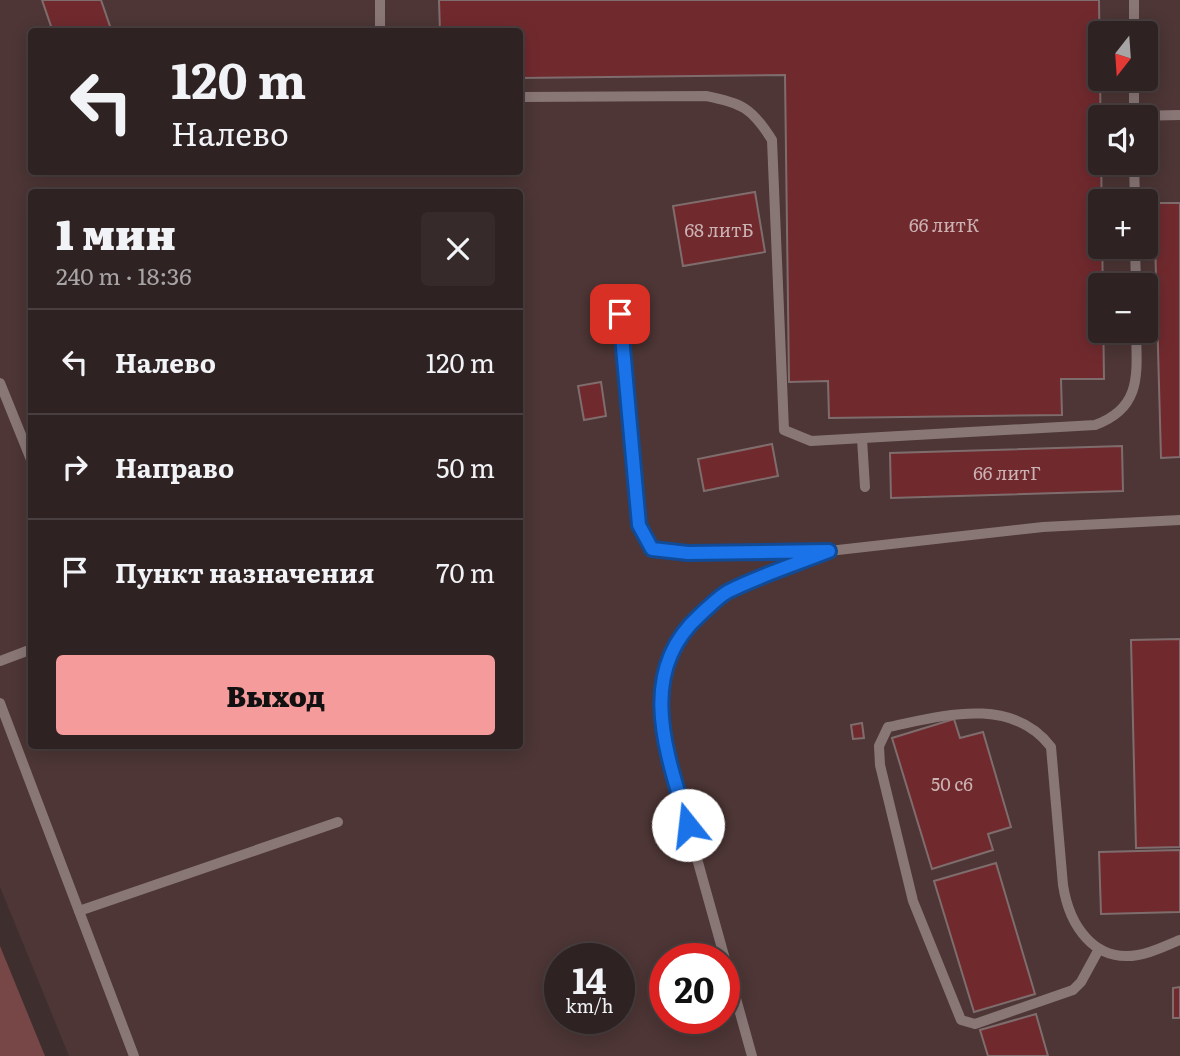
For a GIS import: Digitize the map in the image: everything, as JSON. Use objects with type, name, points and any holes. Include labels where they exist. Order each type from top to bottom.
[{"type":"lane","points":[[380,0],[380,28]]},
{"type":"lane","points":[[1134,0],[1134,21]]},
{"type":"lane","points":[[523,97],[706,96],[736,102],[756,114],[772,140],[784,430],[811,441],[1095,425],[1115,418],[1128,400],[1137,379],[1136,343]]},
{"type":"lane","points":[[1158,116],[1180,115]]},
{"type":"lane","points":[[620,314],[639,525],[652,549],[688,553],[829,551],[1043,527],[1180,520]]},
{"type":"lane","points":[[0,383],[28,452]]},
{"type":"lane","points":[[862,439],[864,487]]},
{"type":"lane","points":[[752,1056],[667,751],[660,704],[665,666],[684,630],[727,592],[829,551]]},
{"type":"lane","points":[[0,661],[28,650]]},
{"type":"lane","points":[[0,703],[134,1056]]},
{"type":"lane","points":[[1099,948],[1081,982],[1073,990],[975,1024],[961,1020],[913,901],[880,765],[879,746],[888,727],[967,711],[996,714],[1021,723],[1042,736],[1051,747],[1066,908],[1084,938],[1099,948],[1120,956],[1140,955],[1180,940]]},
{"type":"lane","points":[[79,912],[338,822]]},
{"type":"shaded area","points":[[0,0],[1180,0],[1180,1056],[69,1056],[0,887]]},
{"type":"shaded area","points":[[0,946],[45,1056],[0,1056]]},
{"type":"building","points":[[42,0],[101,0],[111,28],[52,28]]},
{"type":"building","points":[[439,0],[1099,0],[1099,21],[1088,21],[1088,91],[1100,91],[1100,105],[1088,105],[1088,175],[1101,175],[1101,189],[1088,189],[1088,259],[1102,259],[1103,273],[1088,273],[1088,343],[1104,343],[1104,379],[1061,379],[1062,415],[829,418],[828,381],[789,382],[785,75],[523,78],[523,28],[440,28]]},
{"type":"building","points":[[755,192],[765,252],[683,266],[673,206]]},
{"type":"building","points":[[1158,203],[1180,203],[1180,457],[1161,458],[1156,273]]},
{"type":"building","points":[[601,382],[606,416],[584,420],[578,386]]},
{"type":"building","points":[[772,444],[778,476],[704,491],[698,459]]},
{"type":"building","points":[[1122,446],[1123,491],[891,498],[890,453]]},
{"type":"building","points":[[1180,639],[1180,847],[1136,848],[1131,640]]},
{"type":"building","points":[[954,719],[960,738],[983,732],[1011,827],[988,834],[993,850],[932,869],[892,738]]},
{"type":"building","points":[[862,723],[864,738],[853,739],[851,725]]},
{"type":"building","points":[[1180,850],[1180,912],[1101,914],[1099,852]]},
{"type":"building","points":[[996,863],[1035,994],[974,1012],[934,881]]},
{"type":"building","points":[[1180,987],[1180,1018],[1173,1018],[1173,988]]},
{"type":"building","points":[[1036,1014],[1048,1056],[988,1056],[980,1030]]},
{"type":"route","points":[[620,314],[639,525],[652,549],[688,553],[749,550],[829,551],[727,592],[684,630],[665,666],[660,704],[667,751],[688,825]]}]
